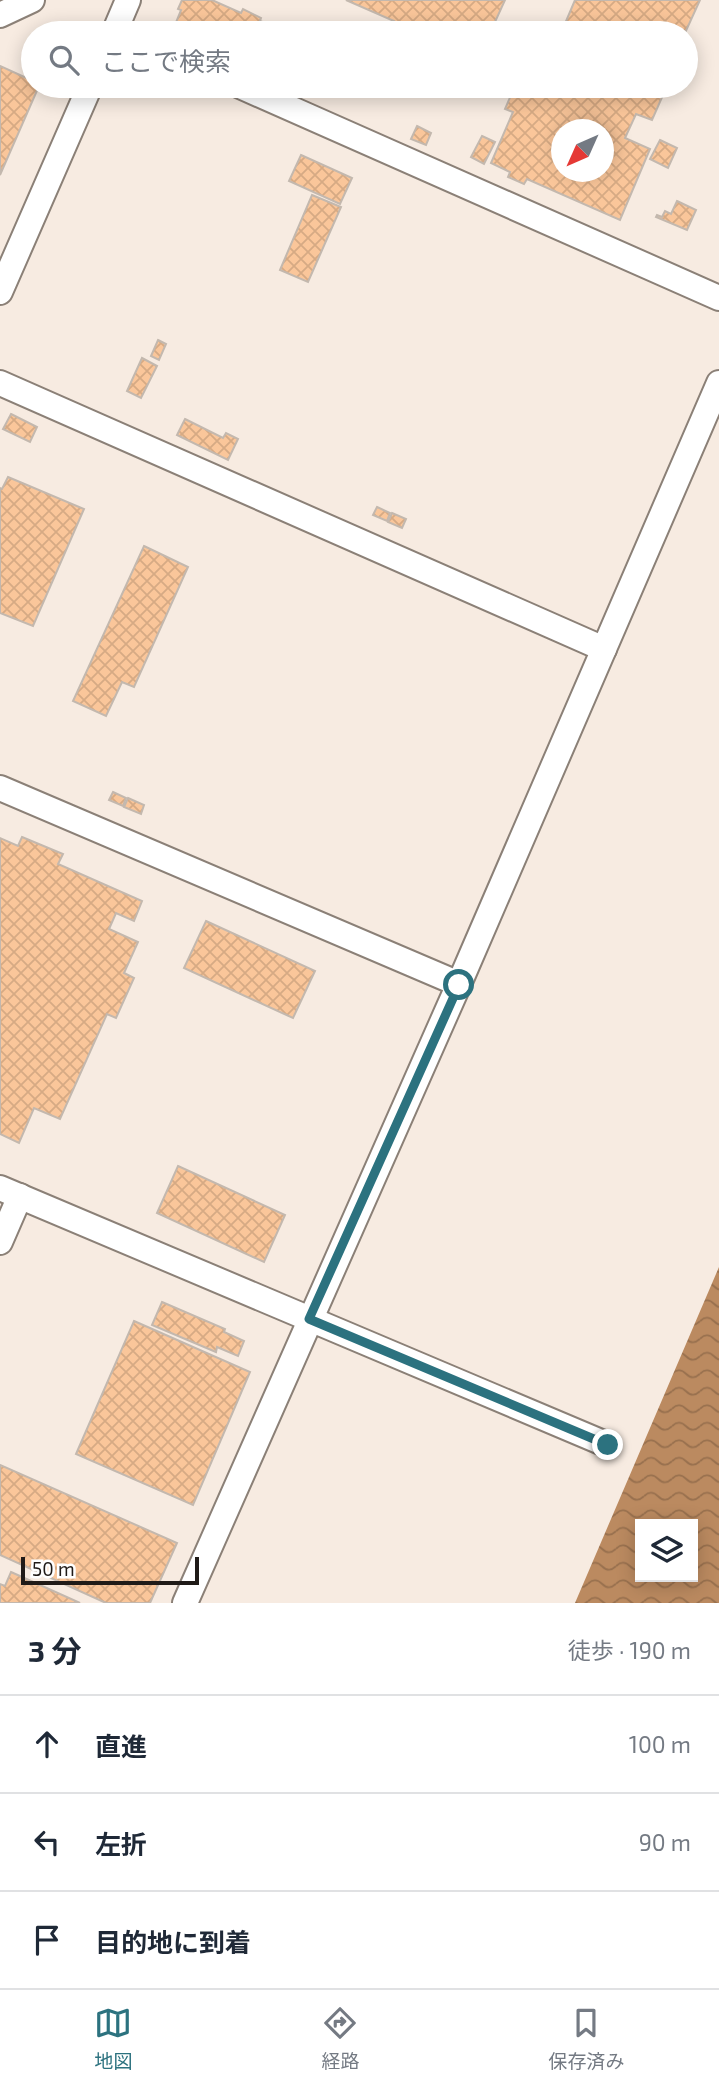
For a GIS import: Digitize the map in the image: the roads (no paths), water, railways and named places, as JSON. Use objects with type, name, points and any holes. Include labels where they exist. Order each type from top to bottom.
[{"type":"lane","points":[[0,15],[32,0]]},
{"type":"lane","points":[[121,21],[128,0]]},
{"type":"lane","points":[[0,292],[85,98]]},
{"type":"lane","points":[[267,98],[719,298]]},
{"type":"lane","points":[[0,383],[604,649]]},
{"type":"lane","points":[[185,1603],[459,985],[719,383]]},
{"type":"lane","points":[[0,788],[459,985]]},
{"type":"lane","points":[[0,1242],[10,1192],[608,1445]]},
{"type":"water","points":[[719,1267],[719,1603],[575,1603]]}]
